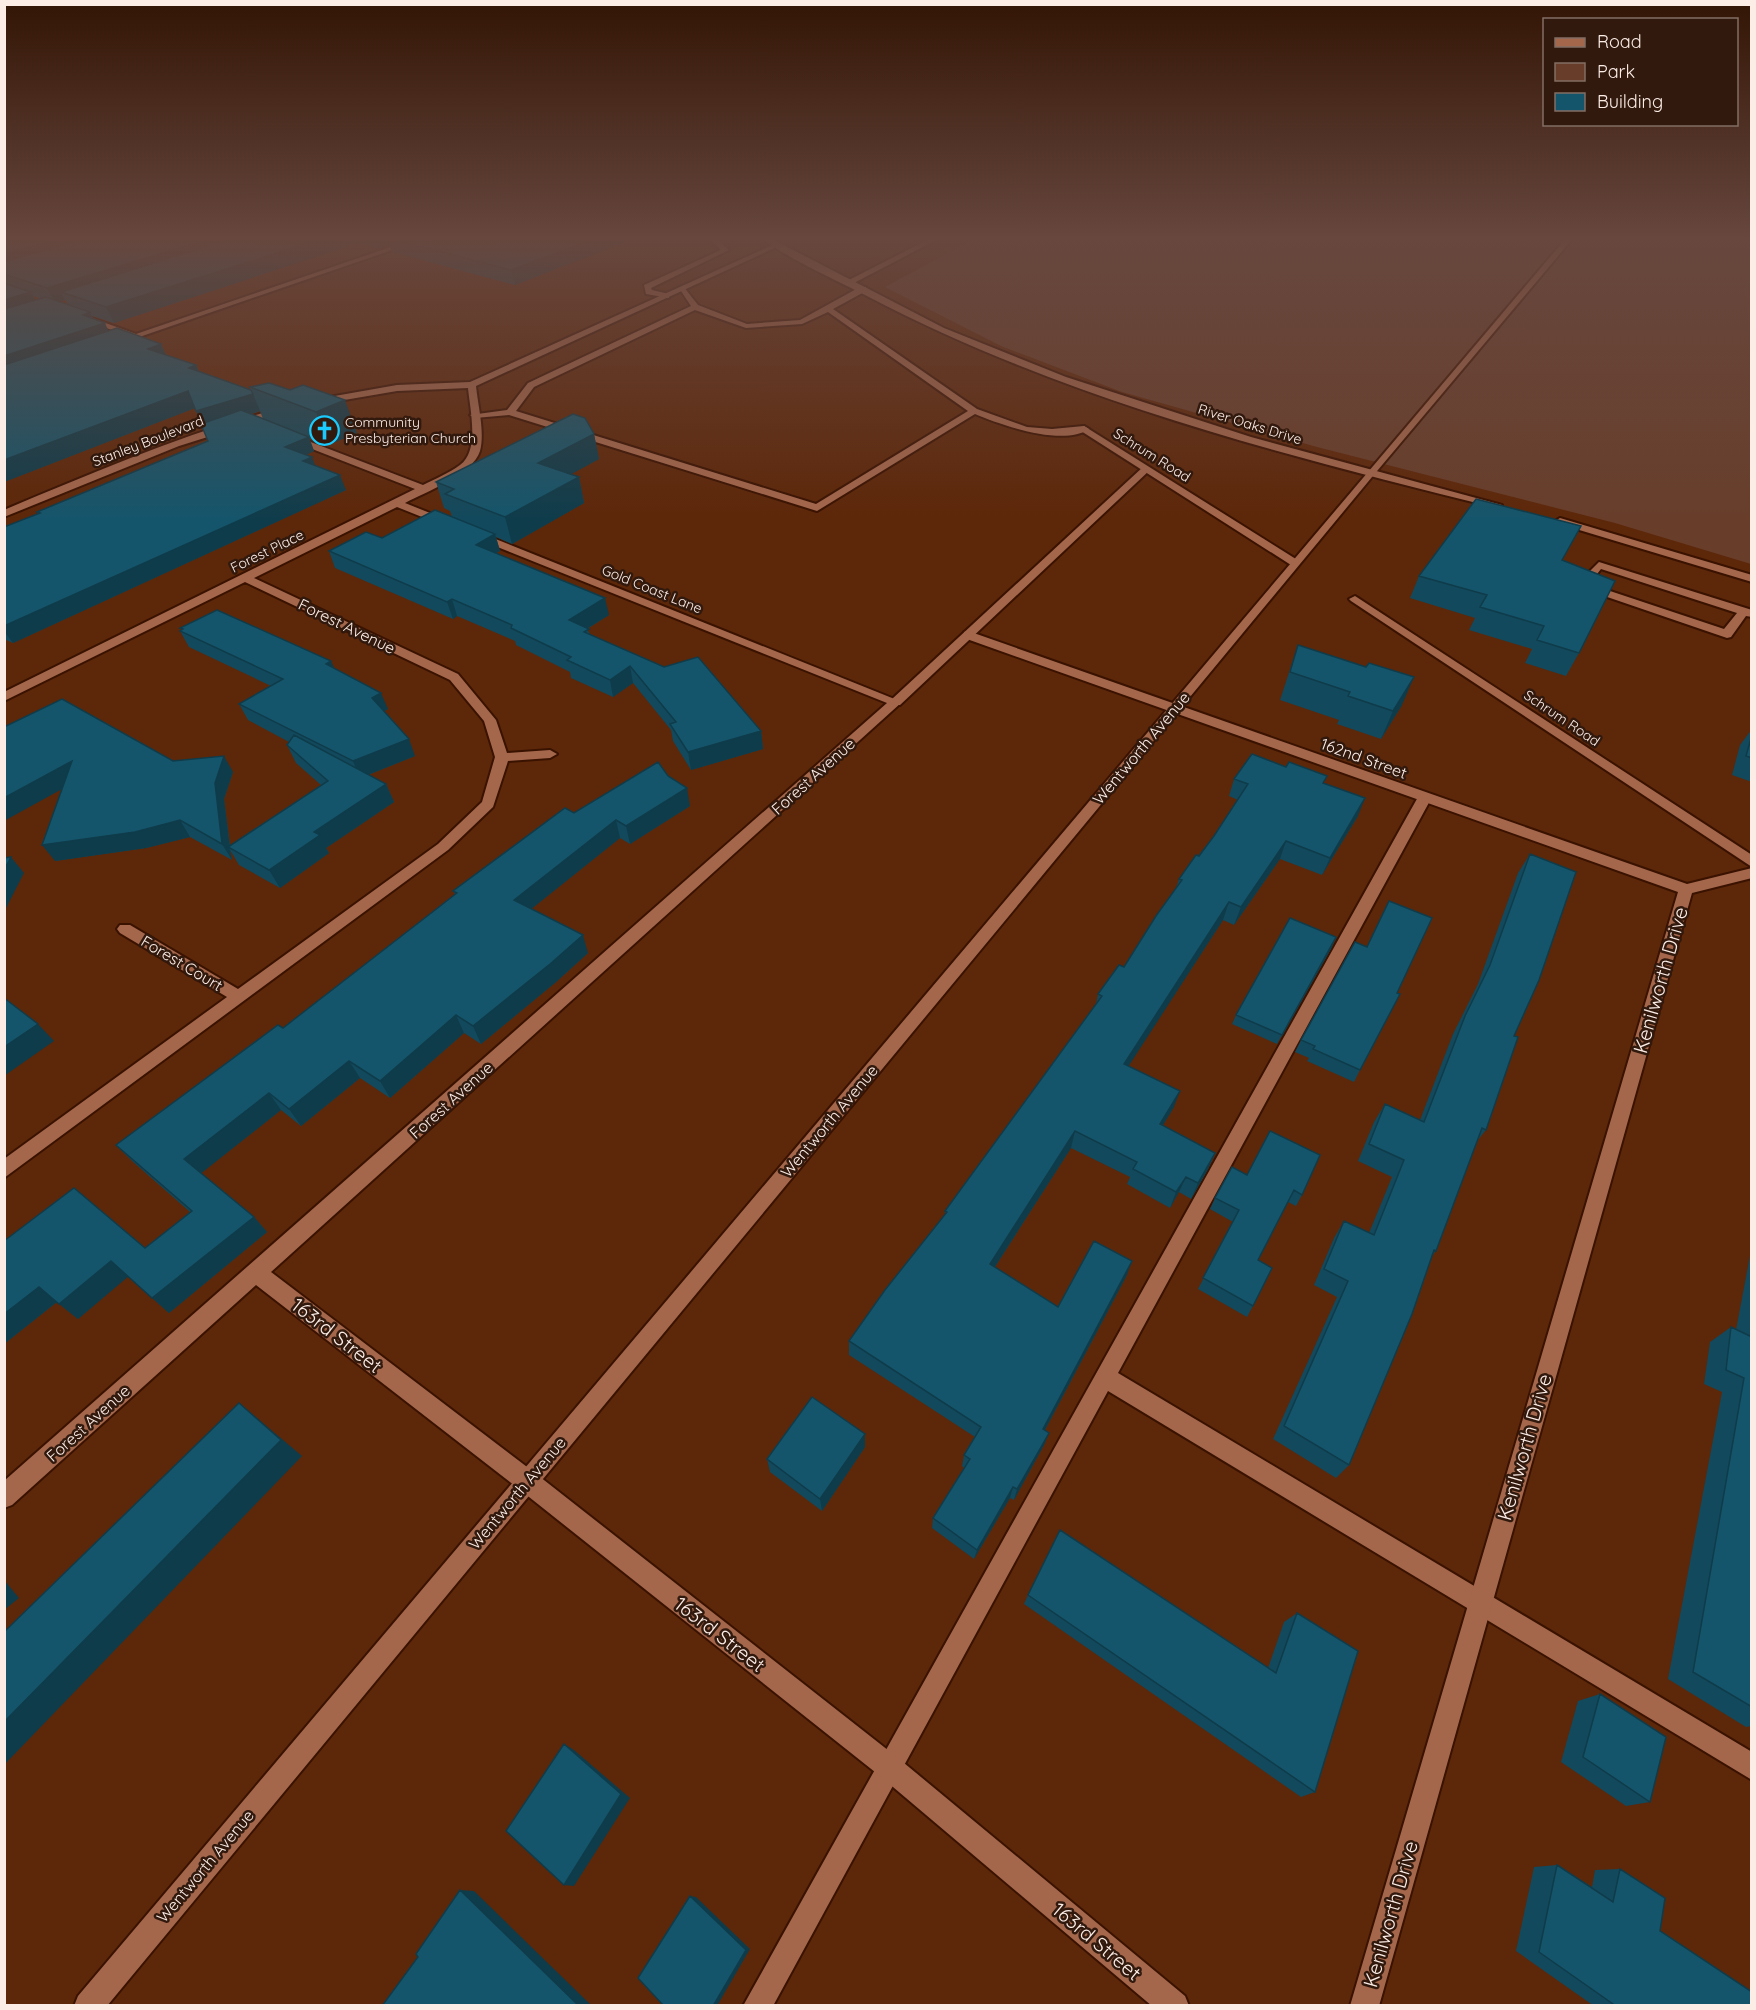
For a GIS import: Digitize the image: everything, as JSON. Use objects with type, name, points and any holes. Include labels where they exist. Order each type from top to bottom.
[{"type":"street","points":[[121,331],[136,336]]},
{"type":"street","points":[[114,344],[151,331]]},
{"type":"street","points":[[304,405],[397,388],[472,385],[590,331]]},
{"type":"street","points":[[510,412],[531,385],[646,331]]},
{"type":"street","points":[[475,416],[510,412],[817,508],[972,410],[859,331]]},
{"type":"street","name":"River Oaks Drive","points":[[948,331],[1000,356],[1239,437],[1370,475],[1506,507]]},
{"type":"street","name":"Wentworth Avenue","points":[[88,2006],[1492,331]]},
{"type":"street","name":"Forest Place","points":[[4,697],[397,503],[466,466],[475,451],[472,385]]},
{"type":"street","name":"Stanley Boulevard","points":[[4,514],[169,446],[247,419],[293,408]]},
{"type":"street","name":"Schrum Road","points":[[972,410],[1021,430],[1054,434],[1084,429],[1295,563]]},
{"type":"street","points":[[247,419],[269,428]]},
{"type":"street","points":[[280,433],[423,489]]},
{"type":"street","name":"Forest Avenue","points":[[4,1497],[896,702],[1146,469]]},
{"type":"street","name":"Gold Coast Lane","points":[[397,503],[896,702]]},
{"type":"street","points":[[1552,519],[1752,579]]},
{"type":"street","points":[[1599,565],[1747,613],[1726,634],[1582,585],[1599,565]]},
{"type":"street","name":"Forest Avenue","points":[[245,578],[454,677],[490,720],[502,757]]},
{"type":"street","name":"Schrum Road","points":[[1355,599],[1752,862]]},
{"type":"street","name":"162nd Street","points":[[968,635],[1686,889]]},
{"type":"street","points":[[4,1170],[443,847],[488,804],[502,757],[550,754]]},
{"type":"street","points":[[757,2006],[1425,797]]},
{"type":"street","points":[[1686,889],[1752,873]]},
{"type":"street","name":"Kenilworth Drive","points":[[1364,2006],[1686,889]]},
{"type":"street","name":"Forest Court","points":[[125,929],[238,997]]},
{"type":"street","name":"163rd Street","points":[[256,1273],[527,1481],[889,1767],[1175,2006]]},
{"type":"street","points":[[1104,1377],[1752,1767]]},
{"type":"green space","points":[[971,331],[1751,331],[1751,564],[1615,523],[1317,447],[1122,392],[1001,346]]},
{"type":"building","points":[[4,331],[81,331],[4,356]]},
{"type":"building","points":[[108,331],[125,331],[161,344],[148,349],[196,365],[189,368],[251,390],[253,394],[196,411],[188,391],[4,460],[4,365]]},
{"type":"building","points":[[269,383],[290,390],[303,385],[345,400],[316,412],[250,387]]},
{"type":"building","points":[[241,410],[309,437],[285,447],[312,457],[303,461],[340,475],[4,626],[4,527],[208,441],[201,424]]},
{"type":"building","points":[[573,414],[585,418],[594,434],[538,463],[579,477],[505,517],[445,494],[454,489],[436,482]]},
{"type":"building","points":[[1476,499],[1581,526],[1562,560],[1615,581],[1579,653],[1537,640],[1544,626],[1480,607],[1487,595],[1419,576]]},
{"type":"building","points":[[435,510],[495,534],[476,545],[605,598],[569,620],[589,629],[584,632],[664,667],[698,657],[761,731],[688,752],[670,724],[676,722],[630,666],[610,680],[567,660],[571,657],[511,628],[512,625],[452,599],[447,602],[329,551],[366,532],[382,538]]},
{"type":"building","points":[[217,610],[331,661],[326,664],[381,693],[372,698],[409,739],[353,761],[239,704],[283,679],[180,631],[183,629],[180,628]]},
{"type":"building","points":[[1298,645],[1366,667],[1369,663],[1414,677],[1393,711],[1348,696],[1350,692],[1290,672]]},
{"type":"building","points":[[62,699],[173,761],[224,756],[215,783],[222,844],[180,820],[135,832],[42,845],[72,761],[4,798],[4,727]]},
{"type":"building","points":[[294,735],[386,784],[314,832],[320,835],[269,870],[228,847],[328,781],[287,745]]},
{"type":"building","points":[[1752,735],[1752,758],[1746,756]]},
{"type":"building","points":[[1252,754],[1286,767],[1289,762],[1327,776],[1323,783],[1365,798],[1330,858],[1286,841],[1241,907],[1229,902],[1124,1064],[1180,1091],[1160,1124],[1215,1153],[1198,1183],[1186,1177],[1176,1192],[1133,1169],[1137,1162],[1075,1131],[990,1264],[1058,1307],[1094,1241],[1132,1261],[1043,1429],[1049,1433],[1017,1489],[1013,1487],[977,1550],[933,1518],[970,1459],[964,1455],[981,1427],[849,1341],[885,1290],[947,1212],[945,1211],[1102,996],[1098,994],[1119,965],[1124,967],[1196,855],[1199,856],[1214,836],[1248,784],[1234,779]]},
{"type":"building","points":[[658,762],[668,776],[687,788],[626,826],[616,820],[514,900],[583,935],[550,964],[473,1026],[456,1015],[380,1081],[349,1061],[289,1109],[269,1093],[184,1159],[254,1217],[152,1298],[111,1261],[59,1304],[39,1287],[4,1314],[4,1241],[74,1188],[145,1248],[192,1211],[116,1145],[278,1025],[283,1028],[457,893],[453,891],[565,808],[574,813]]},
{"type":"building","points":[[1530,854],[1576,872],[1539,980],[1514,1036],[1518,1037],[1486,1130],[1482,1128],[1436,1251],[1434,1250],[1412,1314],[1349,1465],[1284,1426],[1348,1281],[1324,1269],[1344,1221],[1374,1235],[1404,1160],[1369,1144],[1385,1104],[1424,1122],[1465,1016],[1490,965]]},
{"type":"building","points":[[11,857],[4,870],[4,858]]},
{"type":"building","points":[[1389,901],[1432,918],[1397,993],[1400,994],[1360,1070],[1313,1049],[1315,1046],[1301,1040],[1355,942],[1367,947]]},
{"type":"building","points":[[1290,918],[1336,937],[1282,1035],[1236,1015]]},
{"type":"building","points":[[4,998],[38,1024],[4,1047]]},
{"type":"building","points":[[1270,1131],[1320,1155],[1302,1195],[1294,1190],[1258,1260],[1272,1268],[1253,1306],[1203,1278],[1239,1210],[1215,1198],[1232,1167],[1247,1175]]},
{"type":"building","points":[[1731,1327],[1752,1337],[1752,1707],[1693,1672],[1744,1378],[1726,1370]]},
{"type":"building","points":[[812,1397],[865,1434],[820,1499],[767,1459]]},
{"type":"building","points":[[239,1403],[281,1440],[4,1722],[4,1632]]},
{"type":"building","points":[[1060,1530],[1276,1673],[1297,1613],[1358,1651],[1315,1792],[1028,1595]]},
{"type":"building","points":[[1600,1694],[1666,1737],[1650,1802],[1583,1757]]},
{"type":"building","points":[[564,1744],[621,1794],[564,1885],[506,1831]]},
{"type":"building","points":[[1557,1865],[1613,1902],[1620,1869],[1665,1898],[1660,1931],[1752,1992],[1752,2006],[1616,2006],[1539,1952]]},
{"type":"building","points":[[460,1890],[579,2006],[382,2006],[418,1957],[416,1954]]},
{"type":"building","points":[[690,1896],[746,1950],[713,2006],[664,2006],[638,1978]]},
{"type":"place","name":"Community Presbyterian Church","points":[[324,430]]}]
